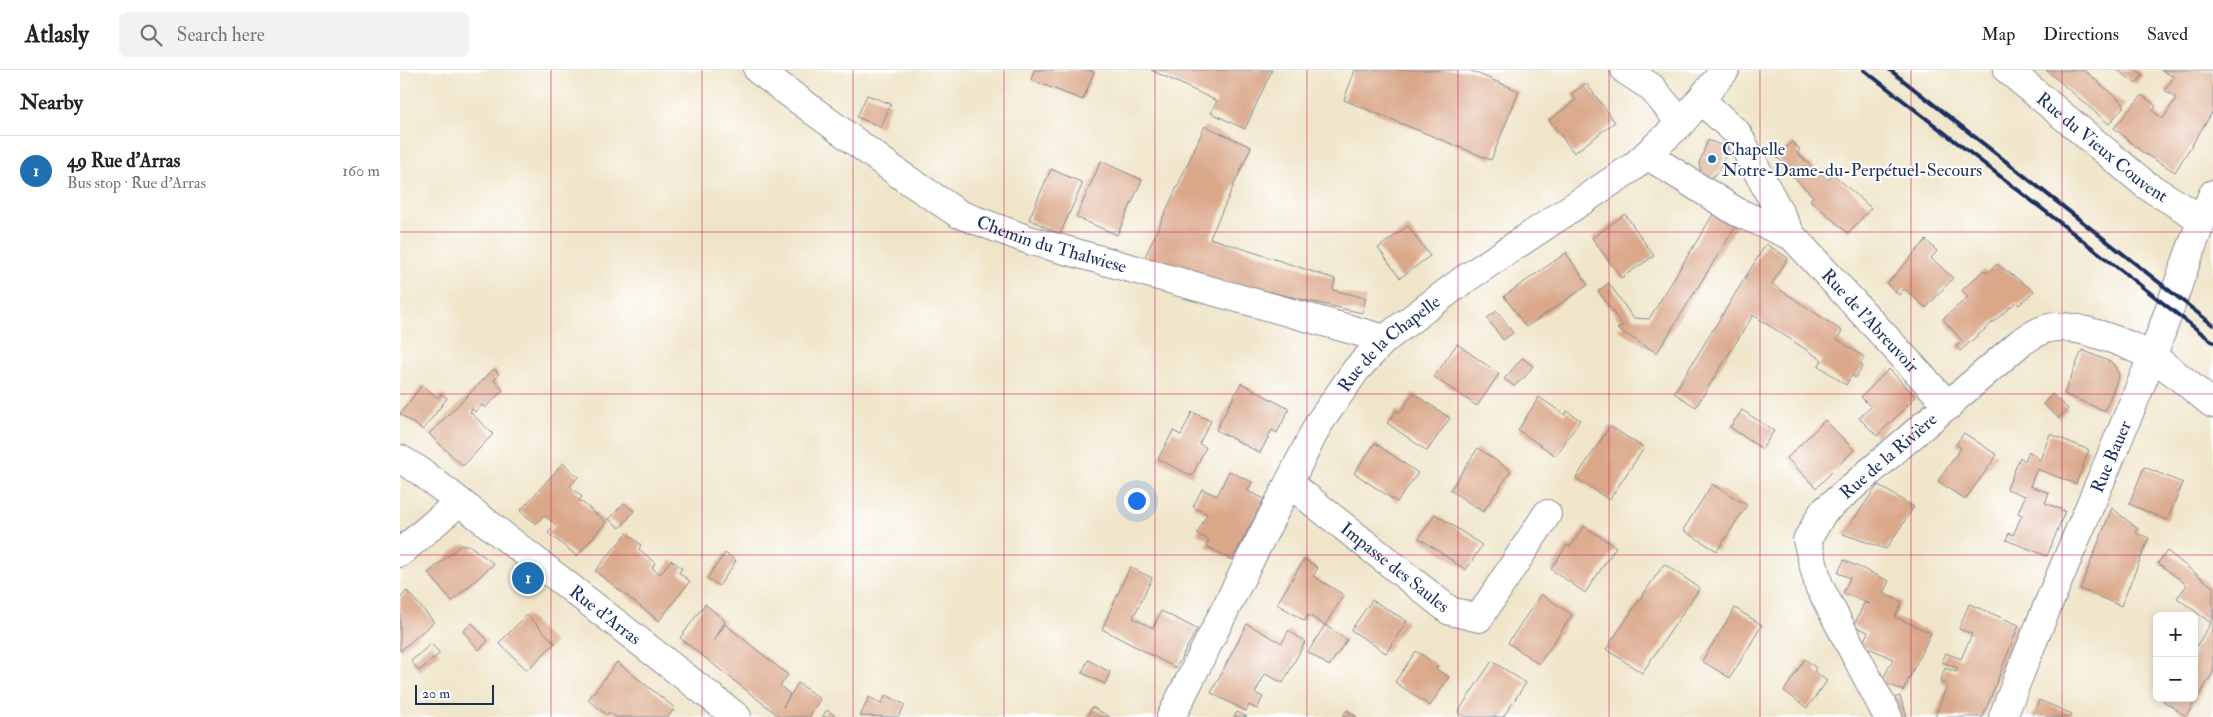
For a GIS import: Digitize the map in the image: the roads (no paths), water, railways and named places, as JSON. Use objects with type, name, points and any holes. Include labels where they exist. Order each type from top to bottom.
[{"type":"street","name":"Chemin du Thalwiese","points":[[758,70],[902,176],[959,214],[1029,240],[1385,339]]},
{"type":"street","points":[[1625,70],[1651,87],[1681,122]]},
{"type":"street","name":"Rue de la Chapelle","points":[[1170,717],[1290,484],[1319,423],[1356,370],[1385,339],[1462,281],[1634,167],[1681,122],[1725,70]]},
{"type":"street","name":"Rue du Vieux Couvent","points":[[2008,70],[2146,185],[2201,219]]},
{"type":"street","name":"Rue de l'Abreuvoir","points":[[1701,100],[1737,134],[1792,236],[1949,406]]},
{"type":"street","name":"Rue de l'Abreuvoir","points":[[1647,155],[1737,212],[1792,236]]},
{"type":"street","name":"Rue Bauer","points":[[2003,717],[2028,652],[2152,357],[2201,219],[2213,194]]},
{"type":"street","name":"Rue de la Rivière","points":[[1888,717],[1819,586],[1807,540],[1823,512],[1949,406],[2021,342],[2048,328],[2063,327],[2080,330],[2107,338],[2152,357],[2213,404]]},
{"type":"street","name":"Rue d'Arras","points":[[400,459],[420,471],[737,717]]},
{"type":"street","name":"Impasse des Saules","points":[[1290,484],[1450,611],[1479,618],[1547,514]]},
{"type":"street","points":[[400,553],[459,502]]},
{"type":"railway","points":[[1864,70],[2213,342]]},
{"type":"railway","points":[[1890,70],[2213,325]]},
{"type":"place","name":"Chapelle Notre-Dame-du-Perpétuel-Secours","points":[[1712,159]]},
{"type":"place","name":"49 Rue d'Arras","points":[[528,578]]}]
